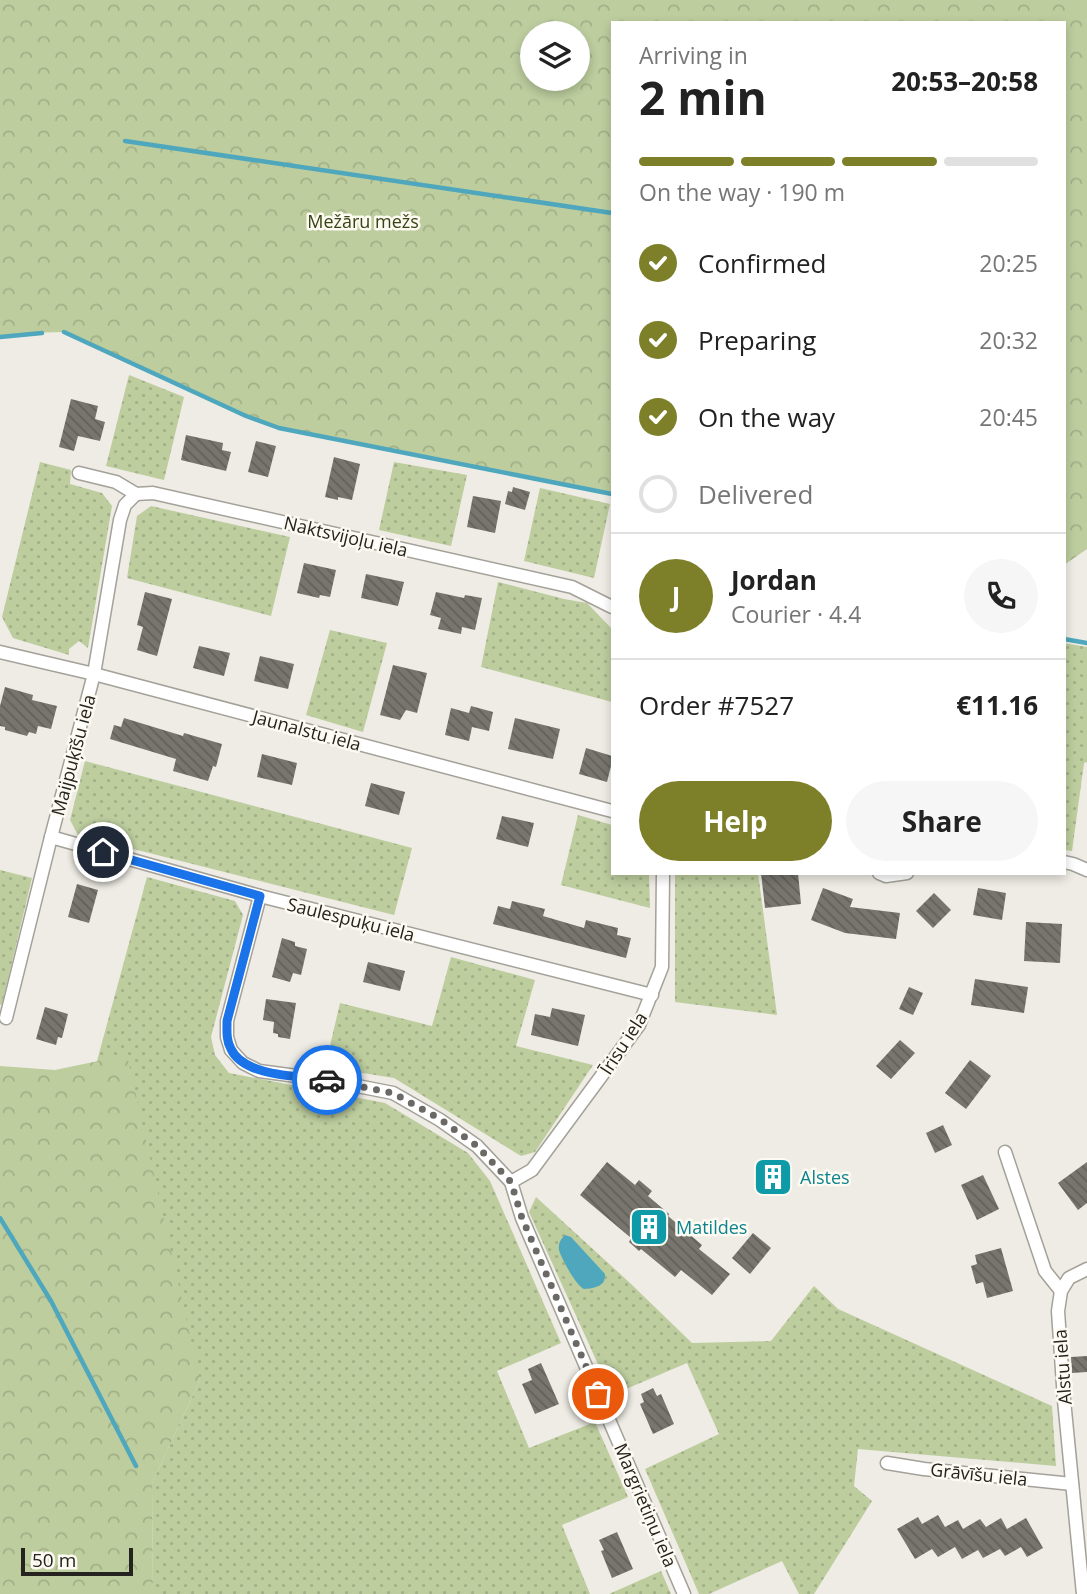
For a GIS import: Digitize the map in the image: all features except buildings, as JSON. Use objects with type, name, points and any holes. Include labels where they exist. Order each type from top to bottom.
[{"type":"street","name":"Naktsvijoļu iela","points":[[79,473],[116,482],[136,494],[153,493],[572,587],[611,606]]},
{"type":"street","name":"Maijpuķīšu iela","points":[[6,1018],[94,674],[120,520],[125,505],[136,494]]},
{"type":"street","name":"Jaunalstu iela","points":[[0,652],[94,674],[611,811]]},
{"type":"street","name":"Saulespuķu iela","points":[[51,837],[260,896],[652,995]]},
{"type":"street","points":[[1066,862],[1087,870]]},
{"type":"street","name":"Īrisu iela","points":[[511,1182],[532,1170],[639,1026],[662,967],[663,875]]},
{"type":"street","name":"Margrietiņu iela","points":[[260,896],[227,1021],[227,1037],[231,1051],[243,1063],[259,1070],[393,1093],[440,1119],[477,1146],[511,1182],[522,1218],[684,1594]]},
{"type":"street","points":[[1005,1152],[1045,1271],[1061,1292],[1069,1278],[1087,1269]]},
{"type":"street","name":"Alstu iela","points":[[1061,1292],[1058,1311],[1064,1399],[1083,1594]]},
{"type":"street","name":"Grāvīšu iela","points":[[887,1463],[1072,1484]]},
{"type":"green space","name":"Mežāru mežs","points":[[0,0],[1087,0],[1087,549],[1066,564],[1066,21],[611,21],[611,494],[279,428],[246,416],[64,332],[24,333],[0,337]]},
{"type":"green space","points":[[129,375],[184,397],[164,480],[106,466]]},
{"type":"green space","points":[[40,462],[71,470],[70,484],[102,493],[112,506],[88,648],[79,641],[69,649],[69,655],[13,638],[2,617]]},
{"type":"green space","points":[[394,462],[467,475],[451,546],[379,530]]},
{"type":"green space","points":[[540,488],[610,504],[594,578],[524,561]]},
{"type":"green space","points":[[151,506],[290,537],[271,616],[127,578],[137,516]]},
{"type":"green space","points":[[498,582],[587,603],[611,628],[611,702],[481,667]]},
{"type":"green space","points":[[330,630],[387,643],[363,732],[306,715]]},
{"type":"green space","points":[[1066,643],[1087,647],[1087,762],[1084,763],[1072,851],[1066,850]]},
{"type":"green space","points":[[85,761],[412,848],[394,915],[78,835],[70,820]]},
{"type":"green space","points":[[578,815],[611,825],[611,875],[649,875],[650,908],[561,885]]},
{"type":"green space","points":[[0,870],[32,878],[0,1005]]},
{"type":"green space","points":[[675,875],[758,875],[777,1015],[675,1002]]},
{"type":"green space","points":[[147,877],[235,901],[243,915],[211,1037],[215,1055],[229,1073],[385,1103],[468,1153],[490,1181],[561,1343],[497,1371],[529,1448],[595,1422],[628,1497],[562,1525],[590,1594],[153,1594],[152,1483],[200,1380],[97,1061]]},
{"type":"green space","points":[[451,957],[535,980],[516,1046],[593,1065],[535,1152],[521,1156],[394,1078],[325,1067],[340,1003],[432,1026]]},
{"type":"green space","points":[[127,1055],[200,1380],[152,1483],[153,1594],[0,1594],[0,1066],[55,1070]]},
{"type":"green space","points":[[536,1197],[692,1343],[771,1341],[814,1286],[838,1309],[1052,1406],[1056,1466],[858,1449],[854,1486],[872,1501],[814,1594],[799,1594],[782,1561],[709,1594],[699,1594],[645,1469],[719,1434],[687,1363],[612,1395],[529,1212]]},
{"type":"green space","points":[[661,1571],[671,1594],[609,1594]]},
{"type":"water","points":[[565,1235],[571,1237],[605,1274],[600,1285],[584,1289],[574,1278],[559,1250],[560,1241]]},
{"type":"waterway","points":[[125,141],[611,213]]},
{"type":"waterway","points":[[64,332],[246,416],[279,428],[611,494]]},
{"type":"waterway","points":[[0,337],[42,333]]},
{"type":"waterway","points":[[1066,639],[1087,643]]},
{"type":"waterway","points":[[0,1218],[51,1301],[136,1466]]},
{"type":"way so far","points":[[327,1080],[393,1093],[440,1119],[477,1146],[511,1182],[522,1218],[598,1394]]},
{"type":"place","name":"Alstes","points":[[773,1177]]},
{"type":"place","name":"Matildes","points":[[649,1227]]},
{"type":"route","points":[[103,852],[260,896],[227,1021],[227,1037],[231,1051],[243,1063],[259,1070],[327,1080]]}]
